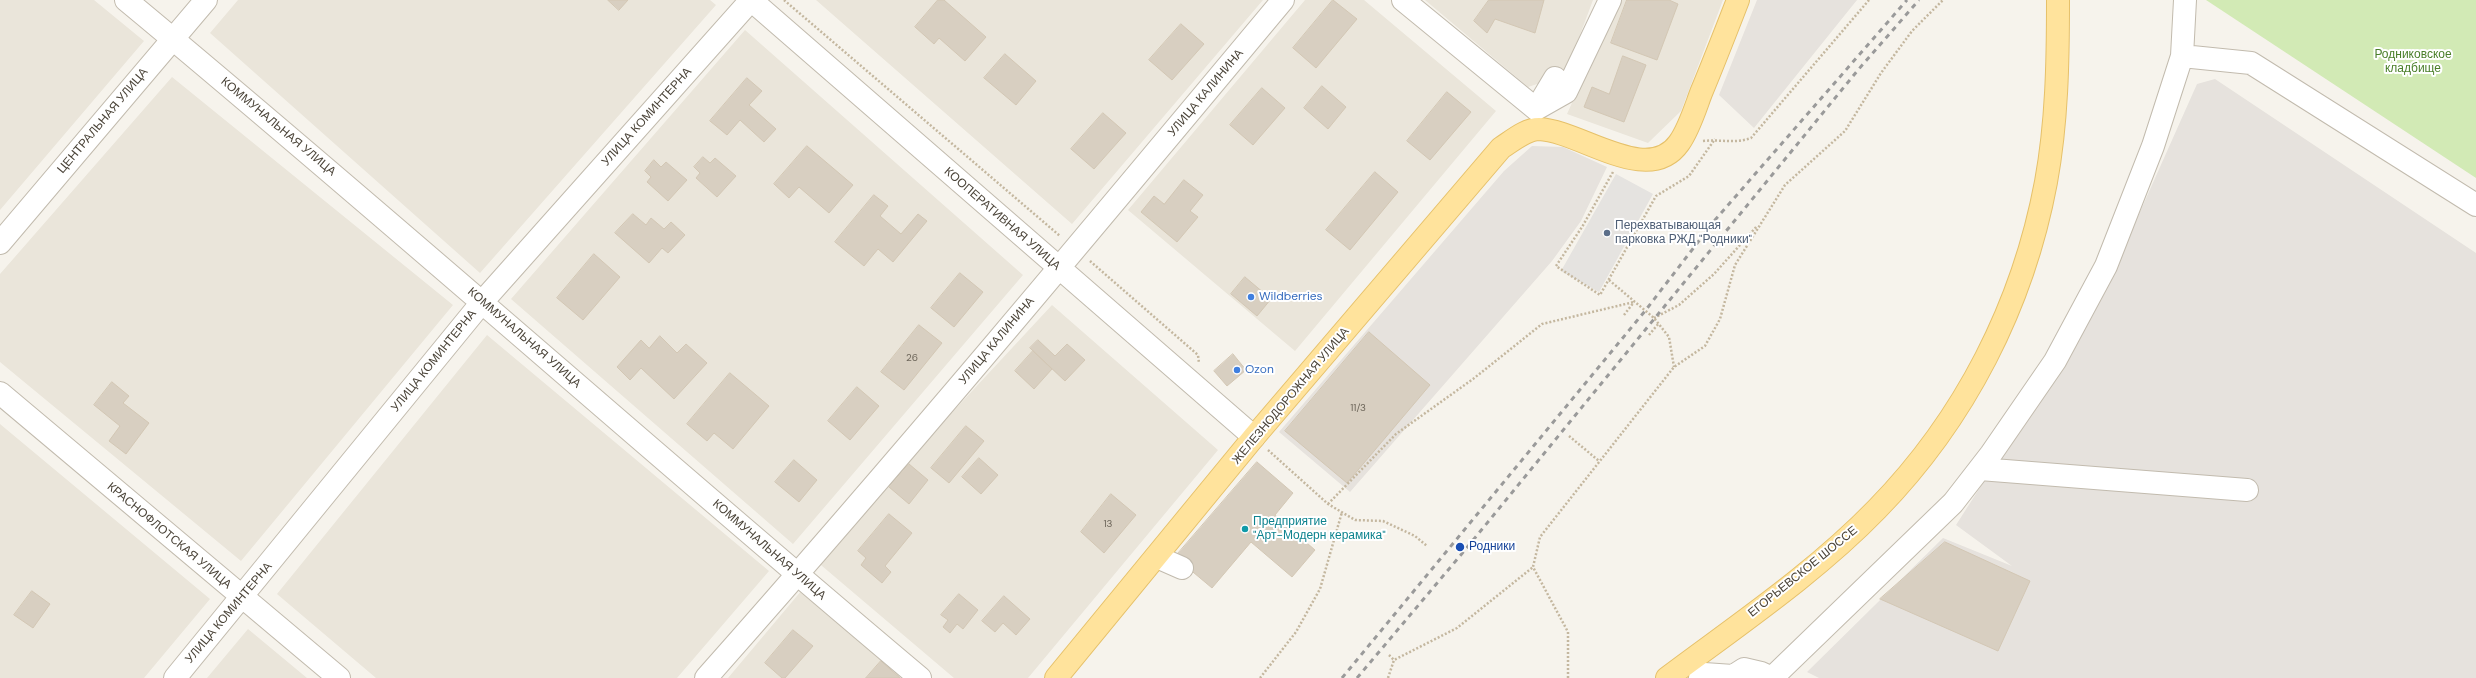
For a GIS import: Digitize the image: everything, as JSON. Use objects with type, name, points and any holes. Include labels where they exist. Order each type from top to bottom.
[{"type":"main road","points":[[1537,119],[1562,133],[1640,161],[1655,161],[1669,153],[1679,143],[1738,0]]},
{"type":"main road","name":"ЕГОРЬЕВСКОЕ ШОССЕ","points":[[1667,678],[1794,582],[1849,536],[1878,509],[1931,447],[1972,386],[2005,319],[2029,252],[2039,211],[2050,152],[2057,92],[2058,0]]},
{"type":"main road","name":"ЖЕЛЕЗНОДОРОЖНАЯ УЛИЦА","points":[[1056,678],[1158,557],[1254,438],[1501,148],[1518,136],[1537,119]]},
{"type":"street","name":"КОММУНАЛЬНАЯ УЛИЦА","points":[[126,0],[483,301],[797,575],[920,678]]},
{"type":"street","name":"ЦЕНТРАЛЬНАЯ УЛИЦА","points":[[0,243],[206,0]]},
{"type":"street","name":"КООПЕРАТИВНАЯ УЛИЦА","points":[[751,0],[1254,438]]},
{"type":"street","name":"УЛИЦА КОМИНТЕРНА","points":[[175,678],[242,598],[483,301],[751,0]]},
{"type":"street","name":"УЛИЦА КАЛИНИНА","points":[[706,678],[797,575],[1059,268],[1283,0]]},
{"type":"street","points":[[1403,0],[1537,119],[1555,78]]},
{"type":"street","name":"ЖЕЛЕЗНОДОРОЖНАЯ УЛИЦА","points":[[1537,119],[1566,92],[1610,0]]},
{"type":"street","points":[[1700,678],[1704,674],[1732,677],[1744,669],[1761,673],[1772,678],[1953,503],[1980,469],[2055,361],[2106,266],[2153,146],[2182,56],[2185,0]]},
{"type":"street","points":[[2182,56],[2251,63],[2476,205]]},
{"type":"street","name":"КРАСНОФЛОТСКАЯ УЛИЦА","points":[[0,393],[339,678]]},
{"type":"street","points":[[1980,469],[2247,490]]},
{"type":"street","points":[[1158,557],[1182,568]]},
{"type":"path","points":[[784,0],[1076,248],[1198,354],[1203,394]]},
{"type":"path","points":[[1679,143],[1715,139],[1739,143],[1751,138],[1869,0]]},
{"type":"path","points":[[1388,678],[1394,660],[1457,628],[1533,567],[1540,537],[1674,367],[1705,346],[1720,320],[1735,265],[1785,185],[1845,131],[1881,73],[1912,31],[1943,0]]},
{"type":"path","points":[[1615,169],[1582,227],[1556,266],[1600,295],[1656,196],[1689,176],[1715,139]]},
{"type":"path","points":[[1654,318],[1685,300],[1714,274],[1762,221]]},
{"type":"path","points":[[1609,280],[1658,323],[1669,338],[1674,367]]},
{"type":"path","points":[[1328,504],[1396,434],[1473,378],[1542,324],[1634,302]]},
{"type":"path","points":[[1624,315],[1634,302]]},
{"type":"path","points":[[1649,335],[1658,323]]},
{"type":"path","points":[[1569,436],[1600,461]]},
{"type":"path","points":[[1254,438],[1328,504],[1355,520],[1383,521],[1415,536],[1427,546]]},
{"type":"path","points":[[1260,678],[1296,632],[1320,589],[1342,512]]},
{"type":"path","points":[[1533,567],[1568,632],[1568,678]]},
{"type":"path","points":[[1389,655],[1394,660]]},
{"type":"shaded area","points":[[0,0],[94,0],[144,41],[0,210]]},
{"type":"shaded area","points":[[238,0],[710,0],[716,5],[480,273],[210,33]]},
{"type":"shaded area","points":[[816,0],[1263,0],[1072,224]]},
{"type":"shaded area","points":[[1305,0],[1364,0],[1496,111],[1295,351],[1128,210]]},
{"type":"shaded area","points":[[1425,0],[1593,0],[1565,75],[1528,87]]},
{"type":"shaded area","points":[[1618,0],[1723,0],[1681,111],[1648,143],[1567,114]]},
{"type":"shaded area","points":[[1757,0],[1857,0],[1754,128],[1719,95]]},
{"type":"shaded area","points":[[745,30],[1023,275],[793,544],[511,299]]},
{"type":"shaded area","points":[[172,77],[453,305],[241,561],[0,362],[0,274]]},
{"type":"shaded area","points":[[2215,79],[2476,253],[2476,678],[1819,678],[1807,672],[1943,538],[2012,566],[1956,525],[2061,361],[2119,259],[2197,84]]},
{"type":"shaded area","points":[[1532,146],[1563,147],[1607,167],[1581,221],[1552,261],[1350,492],[1279,432],[1504,171]]},
{"type":"shaded area","name":"Перехватывающая парковка РЖД \"Родники\"","points":[[1616,174],[1653,194],[1599,292],[1561,271]]},
{"type":"shaded area","points":[[1052,305],[1218,450],[1028,678],[954,678],[815,560]]},
{"type":"shaded area","points":[[487,335],[769,571],[677,678],[376,678],[277,594]]},
{"type":"shaded area","points":[[0,424],[210,599],[144,678],[0,678]]},
{"type":"shaded area","points":[[802,590],[906,678],[728,678]]},
{"type":"shaded area","points":[[248,629],[307,678],[207,678]]},
{"type":"green space","name":"Родниковское кладбище","points":[[2206,0],[2476,0],[2476,178]]},
{"type":"building","points":[[608,0],[628,0],[619,10]]},
{"type":"building","points":[[938,0],[944,0],[986,37],[965,61],[939,38],[934,44],[915,27]]},
{"type":"building","points":[[1333,0],[1357,19],[1316,68],[1293,48]]},
{"type":"building","points":[[1489,0],[1544,0],[1535,33],[1495,19],[1487,33],[1474,21]]},
{"type":"building","points":[[1627,0],[1669,0],[1678,4],[1657,60],[1611,43]]},
{"type":"building","points":[[1181,24],[1204,44],[1172,80],[1149,60]]},
{"type":"building","points":[[1005,54],[1036,81],[1016,105],[984,78]]},
{"type":"building","points":[[1623,56],[1646,65],[1624,122],[1584,107],[1592,87],[1609,94]]},
{"type":"building","points":[[747,78],[762,91],[749,105],[776,129],[764,142],[740,120],[727,135],[710,121]]},
{"type":"building","points":[[1322,86],[1346,107],[1328,129],[1304,108]]},
{"type":"building","points":[[1262,88],[1285,108],[1253,145],[1230,125]]},
{"type":"building","points":[[1447,92],[1471,112],[1430,160],[1407,141]]},
{"type":"building","points":[[1103,113],[1126,133],[1094,169],[1071,149]]},
{"type":"building","points":[[807,146],[853,185],[829,213],[799,187],[789,198],[774,184]]},
{"type":"building","points":[[703,157],[710,163],[715,158],[736,176],[717,197],[696,178],[700,173],[694,167]]},
{"type":"building","points":[[654,160],[661,167],[666,162],[687,180],[668,201],[647,182],[651,177],[645,171]]},
{"type":"building","points":[[1375,172],[1398,192],[1350,250],[1326,230]]},
{"type":"building","points":[[1184,180],[1203,195],[1190,211],[1198,217],[1177,242],[1141,212],[1154,196],[1164,204]]},
{"type":"building","points":[[874,195],[888,206],[880,216],[901,234],[918,214],[927,221],[893,262],[878,249],[864,266],[835,242]]},
{"type":"building","points":[[633,214],[646,225],[651,218],[664,229],[671,222],[685,235],[668,253],[662,248],[649,263],[615,233]]},
{"type":"building","points":[[594,254],[620,277],[583,320],[557,298]]},
{"type":"building","points":[[960,273],[983,292],[954,327],[931,308]]},
{"type":"building","name":"Wildberries","points":[[1245,277],[1271,299],[1257,316],[1231,294]]},
{"type":"building","points":[[919,325],[942,343],[904,390],[881,372]]},
{"type":"building","points":[[1369,332],[1430,385],[1347,483],[1285,431]]},
{"type":"building","points":[[660,336],[677,353],[686,344],[707,363],[674,399],[641,368],[630,380],[617,367],[641,340],[649,348]]},
{"type":"building","points":[[1038,340],[1055,356],[1067,344],[1085,360],[1065,381],[1030,348]]},
{"type":"building","points":[[1033,351],[1052,369],[1034,389],[1015,371]]},
{"type":"building","points":[[1233,354],[1246,370],[1227,386],[1214,371]]},
{"type":"building","points":[[730,373],[769,406],[733,449],[714,433],[707,441],[687,424]]},
{"type":"building","points":[[112,382],[129,396],[123,403],[149,423],[126,454],[109,441],[120,426],[94,405]]},
{"type":"building","points":[[857,387],[879,406],[850,440],[828,421]]},
{"type":"building","points":[[966,426],[984,441],[949,483],[931,468]]},
{"type":"building","points":[[979,458],[998,475],[981,494],[962,477]]},
{"type":"building","points":[[794,460],[817,480],[799,502],[775,482]]},
{"type":"building","name":"Предприятие \"Арт-Модерн керамика\"","points":[[1257,462],[1293,493],[1275,515],[1315,550],[1292,577],[1251,542],[1212,588],[1175,557]]},
{"type":"building","points":[[909,464],[928,480],[909,504],[889,487]]},
{"type":"building","points":[[1111,494],[1136,515],[1104,553],[1081,532]]},
{"type":"building","points":[[889,514],[912,533],[885,566],[891,572],[882,583],[861,565],[866,558],[858,551]]},
{"type":"building","points":[[1945,542],[2030,581],[1998,651],[1880,599]]},
{"type":"building","points":[[32,591],[50,604],[33,628],[14,615]]},
{"type":"building","points":[[959,594],[978,610],[963,629],[957,624],[950,633],[943,627],[948,620],[941,615]]},
{"type":"building","points":[[1004,596],[1030,619],[1016,635],[1003,623],[995,632],[982,621]]},
{"type":"building","points":[[793,630],[813,646],[785,678],[782,678],[765,663]]},
{"type":"building","points":[[881,661],[900,678],[866,678]]},
{"type":"railway","points":[[1342,678],[1645,311],[1715,220],[1907,0]]},
{"type":"railway","points":[[1357,678],[1465,550],[1858,70],[1919,0]]},
{"type":"place","name":"Перехватывающая парковка РЖД \"Родники\"","points":[[1607,233]]},
{"type":"place","name":"Wildberries","points":[[1251,297]]},
{"type":"place","name":"Ozon","points":[[1237,370]]},
{"type":"place","name":"Предприятие \"Арт-Модерн керамика\"","points":[[1245,529]]},
{"type":"place","name":"Родники","points":[[1460,547]]}]
